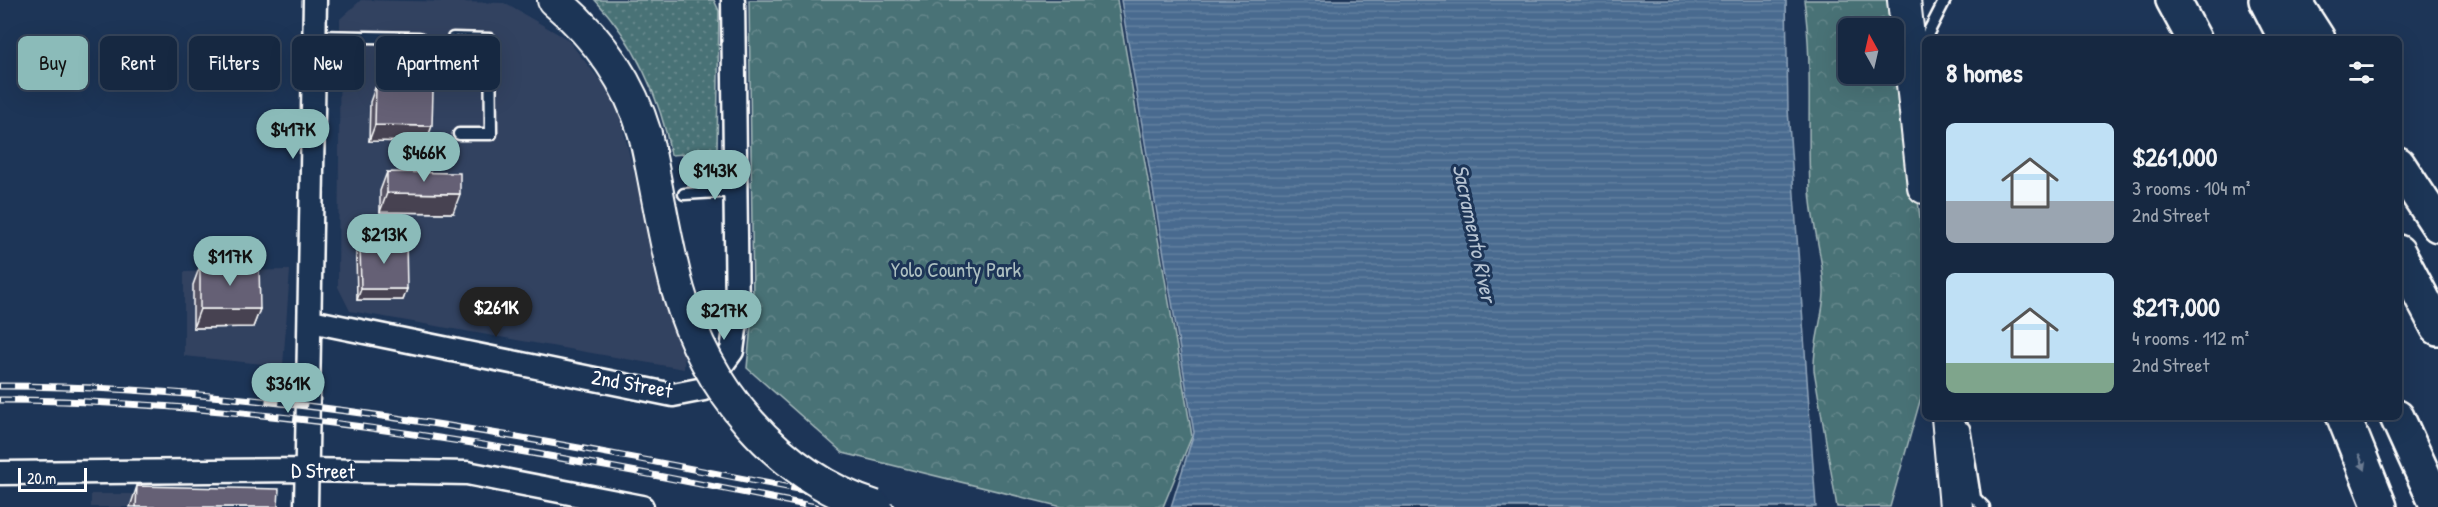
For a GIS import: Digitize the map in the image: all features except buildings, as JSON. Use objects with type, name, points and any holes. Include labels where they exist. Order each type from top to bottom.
[{"type":"highway","points":[[2173,0],[2192,36]]},
{"type":"highway","points":[[2266,0],[2284,36]]},
{"type":"highway","points":[[2293,0],[2316,36]]},
{"type":"highway","points":[[2402,170],[2438,225]]},
{"type":"highway","points":[[2402,260],[2438,327]]},
{"type":"highway","points":[[2345,420],[2380,507]]},
{"type":"highway","points":[[2398,420],[2438,507]]},
{"type":"main road","points":[[554,0],[585,28],[608,56],[627,88],[645,134],[678,290],[693,332],[714,375],[753,428],[779,453],[814,478],[875,507]]},
{"type":"main road","points":[[1904,0],[1922,168]]},
{"type":"main road","points":[[1948,420],[1956,507]]},
{"type":"street","points":[[315,0],[315,36]]},
{"type":"street","name":"2nd Street","points":[[311,321],[673,395],[704,389],[732,351],[737,314],[733,0]]},
{"type":"street","points":[[306,507],[314,90]]},
{"type":"street","name":"D Street","points":[[0,473],[307,470],[467,473],[642,507]]},
{"type":"lane","points":[[1927,36],[1945,0]]},
{"type":"lane","points":[[459,134],[490,134],[490,90]]},
{"type":"lane","points":[[684,194],[735,191]]},
{"type":"lane","points":[[1963,420],[1975,498],[1984,507]]},
{"type":"shaded area","points":[[361,0],[504,3],[567,39],[616,100],[657,266],[685,344],[684,369],[350,311],[338,287],[339,90],[364,90],[364,36],[340,36],[340,19]]},
{"type":"shaded area","points":[[290,270],[283,366],[184,356],[184,272]]},
{"type":"shaded area","points":[[91,494],[272,494],[272,507],[91,507]]},
{"type":"green space","points":[[595,0],[714,0],[719,11],[717,152],[671,155],[660,113],[644,72],[622,34]]},
{"type":"green space","name":"Yolo County Park","points":[[749,0],[1117,0],[1192,436],[1163,507],[1062,507],[843,453],[747,368],[753,303]]},
{"type":"green space","points":[[1804,0],[1896,0],[1898,18],[1838,18],[1838,84],[1904,84],[1904,73],[1922,237],[1922,394],[1890,507],[1837,507],[1814,370],[1824,293],[1810,188],[1809,70]]},
{"type":"water","name":"Sacramento River","points":[[1121,0],[1786,0],[1788,109],[1816,507],[1171,507],[1194,433]]},
{"type":"railway","points":[[0,386],[113,389],[225,397],[337,410],[560,445],[892,507]]},
{"type":"railway","points":[[0,400],[103,403],[308,420],[512,450],[816,507]]}]
